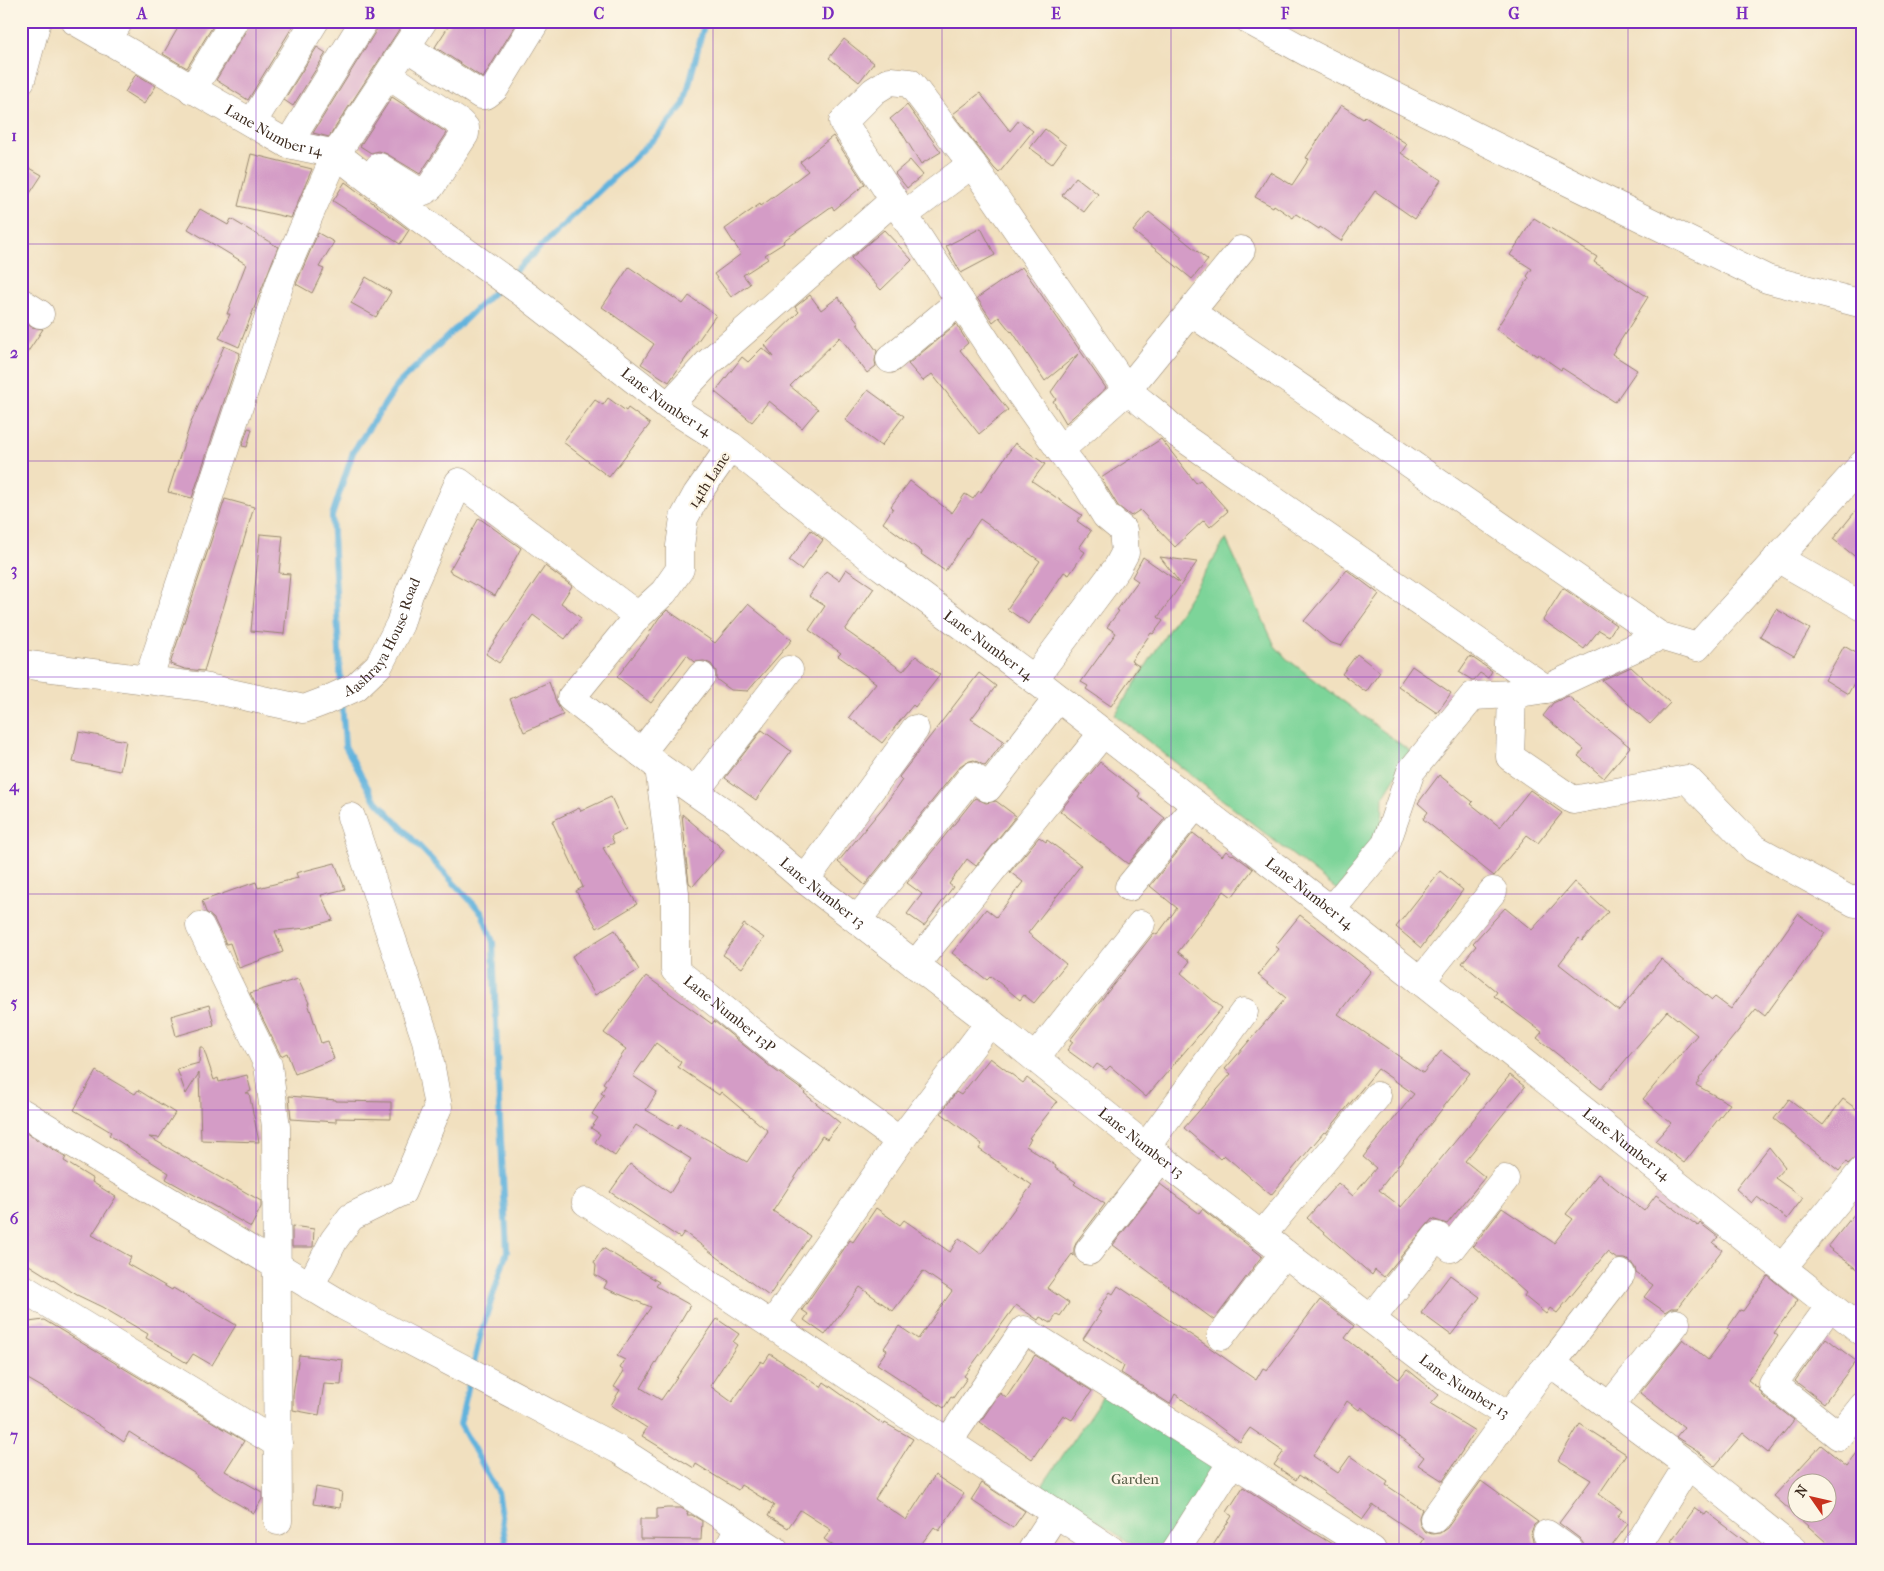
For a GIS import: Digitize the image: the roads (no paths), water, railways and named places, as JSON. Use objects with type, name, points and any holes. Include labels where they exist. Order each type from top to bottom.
[{"type":"street","name":"Lane Number 14","points":[[75,21],[113,31],[192,90],[288,144],[339,149],[419,218],[527,296],[668,406],[731,446],[881,566],[1034,679],[1331,910],[1863,1332]]},
{"type":"street","points":[[192,90],[234,21]]},
{"type":"street","points":[[252,123],[315,21]]},
{"type":"street","points":[[288,144],[364,21]]},
{"type":"street","points":[[148,680],[282,277],[339,149],[423,21]]},
{"type":"street","points":[[406,47],[481,95],[486,95],[495,88],[536,21]]},
{"type":"street","points":[[1250,21],[1314,56],[1767,279],[1863,304]]},
{"type":"street","points":[[21,80],[30,34]]},
{"type":"street","points":[[339,149],[421,192],[431,186],[465,134],[465,128],[388,74]]},
{"type":"street","points":[[1034,679],[1117,568],[1125,553],[1123,530],[1106,516],[1087,485],[1060,450],[843,122],[874,91],[890,81],[910,83],[972,164],[1127,390],[1145,406],[1163,418],[1178,434],[1546,689]]},
{"type":"street","points":[[668,406],[708,363],[899,208],[972,164]]},
{"type":"street","points":[[1060,450],[1127,390],[1192,313],[1241,250]]},
{"type":"street","points":[[890,359],[960,301]]},
{"type":"street","points":[[1192,313],[1660,636],[1697,647],[1863,464]]},
{"type":"street","name":"14th Lane","points":[[638,616],[664,592],[680,569],[680,546],[684,518],[697,494],[731,446]]},
{"type":"street","name":"Aashraya House Road","points":[[21,664],[203,687],[304,708],[356,687],[379,664],[400,624],[409,594],[459,482],[638,616]]},
{"type":"street","points":[[1778,558],[1863,607]]},
{"type":"street","name":"Lane Number 13","points":[[638,616],[570,698],[650,760],[734,819],[805,880],[990,1022],[1153,1153],[1448,1378],[1510,1416],[1541,1372],[1548,1368],[1622,1274]]},
{"type":"street","points":[[1331,910],[1386,844],[1411,771],[1473,696],[1512,694],[1546,689],[1660,636]]},
{"type":"street","points":[[695,792],[788,670]]},
{"type":"street","points":[[650,760],[701,676]]},
{"type":"street","points":[[1512,694],[1510,757],[1573,800],[1687,779],[1754,848],[1855,903],[1863,896]]},
{"type":"street","points":[[857,920],[972,776],[988,788],[1058,698]]},
{"type":"street","points":[[805,880],[915,729]]},
{"type":"street","points":[[915,965],[1103,733]]},
{"type":"street","name":"Lane Number 13P","points":[[650,760],[675,894],[675,970],[782,1056],[900,1141]]},
{"type":"street","points":[[1129,887],[1196,805]]},
{"type":"street","points":[[310,1286],[334,1240],[351,1218],[402,1192],[438,1107],[426,1040],[350,817]]},
{"type":"street","points":[[1420,981],[1493,891]]},
{"type":"street","points":[[1035,1058],[1141,924]]},
{"type":"street","points":[[200,926],[268,1065],[276,1127],[278,1521]]},
{"type":"street","points":[[1089,1251],[1244,1012]]},
{"type":"street","points":[[772,1325],[900,1141],[990,1022]]},
{"type":"street","points":[[1262,1235],[1377,1096]]},
{"type":"street","points":[[21,1112],[344,1306],[619,1450],[733,1538],[774,1550]]},
{"type":"street","points":[[1782,1268],[1863,1170]]},
{"type":"street","points":[[1372,1319],[1438,1236],[1452,1248],[1506,1178]]},
{"type":"street","points":[[586,1202],[1111,1550]]},
{"type":"street","points":[[1221,1336],[1284,1253]]},
{"type":"street","points":[[21,1287],[278,1444]]},
{"type":"street","points":[[1830,1306],[1773,1384],[1839,1436],[1863,1406]]},
{"type":"street","points":[[1609,1407],[1676,1323]]},
{"type":"street","points":[[948,1442],[1024,1330],[1372,1550]]},
{"type":"street","points":[[1548,1368],[1558,1369],[1688,1465],[1794,1550]]},
{"type":"street","points":[[1434,1519],[1510,1416]]},
{"type":"street","points":[[1176,1550],[1232,1462]]},
{"type":"street","points":[[1635,1550],[1688,1465]]},
{"type":"street","points":[[1032,1550],[1056,1513]]},
{"type":"street","points":[[1547,1534],[1569,1550]]},
{"type":"waterway","points":[[511,275],[658,135],[684,104],[705,21]]},
{"type":"waterway","points":[[341,688],[332,516],[353,452],[398,384],[500,286]]},
{"type":"waterway","points":[[342,700],[345,746],[373,797],[482,913],[493,942],[507,1251],[480,1336],[473,1367]]},
{"type":"waterway","points":[[470,1379],[460,1424],[497,1491],[507,1550]]},
{"type":"park label","name":"Garden","points":[[1135,1479]]}]
